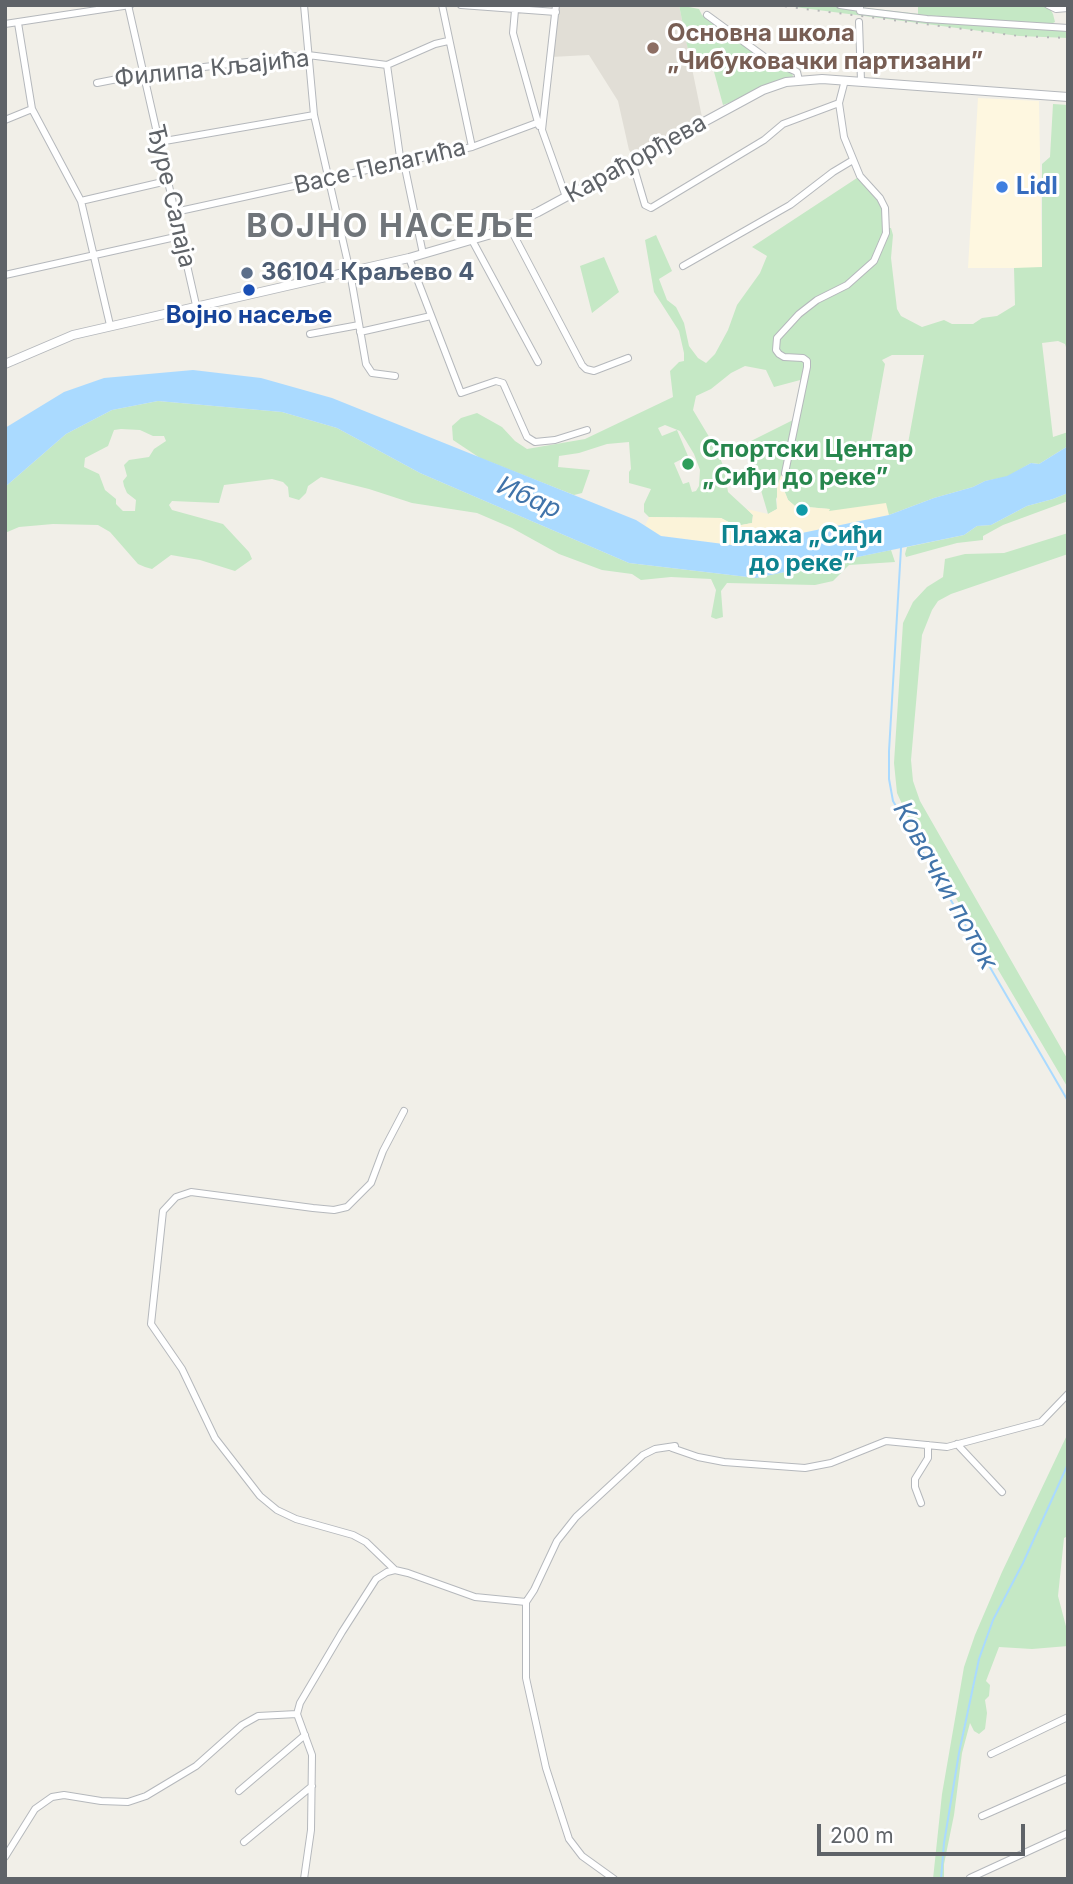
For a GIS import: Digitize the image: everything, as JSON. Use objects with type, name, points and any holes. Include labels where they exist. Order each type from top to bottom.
[{"type":"street","points":[[5,24],[129,5]]},
{"type":"street","name":"Ђуре Салаја","points":[[129,5],[196,305]]},
{"type":"street","points":[[304,5],[314,116],[350,272],[366,364],[372,373],[395,376]]},
{"type":"street","points":[[442,5],[472,148]]},
{"type":"street","points":[[460,5],[515,10],[556,8],[539,122]]},
{"type":"street","points":[[840,5],[927,19],[1068,27]]},
{"type":"street","points":[[1048,5],[1056,9],[1068,8]]},
{"type":"street","points":[[515,10],[513,33],[539,122],[566,197]]},
{"type":"street","points":[[707,16],[766,58],[797,72],[799,80]]},
{"type":"street","points":[[859,22],[861,81]]},
{"type":"street","points":[[18,23],[32,109],[81,201],[110,325]]},
{"type":"street","points":[[423,254],[403,163],[387,65],[448,41]]},
{"type":"street","name":"Филипа Кљајића","points":[[97,83],[308,55],[387,65]]},
{"type":"street","name":"Карађорђева","points":[[5,364],[73,335],[110,325],[350,272],[472,240],[509,226],[566,197],[774,85],[799,80],[845,80],[1068,97]]},
{"type":"street","points":[[785,473],[807,361],[803,358],[784,357],[775,350],[775,343],[799,314],[817,300],[847,285],[874,261],[886,233],[885,208],[880,198],[860,176],[844,137],[839,103],[845,80]]},
{"type":"street","points":[[632,161],[645,205],[651,208],[764,140],[783,124],[839,103]]},
{"type":"street","points":[[5,120],[32,109]]},
{"type":"street","points":[[159,142],[314,116]]},
{"type":"street","name":"Васе Пелагића","points":[[175,212],[472,148],[539,122]]},
{"type":"street","points":[[683,266],[790,205],[853,160]]},
{"type":"street","points":[[81,201],[167,181]]},
{"type":"street","points":[[509,226],[582,365],[586,369],[594,370],[628,358]]},
{"type":"street","points":[[5,275],[180,236]]},
{"type":"street","points":[[472,240],[538,362]]},
{"type":"street","points":[[409,258],[461,393],[496,381],[503,383],[527,437],[535,442],[555,440],[587,430]]},
{"type":"street","points":[[310,334],[360,329],[431,316]]},
{"type":"street","points":[[404,1111],[383,1151],[371,1183],[347,1207],[334,1210],[313,1208],[200,1192],[176,1197],[163,1211],[152,1324],[181,1369],[215,1438],[260,1496],[277,1510],[296,1519],[353,1535],[366,1542],[395,1570],[475,1597],[526,1602]]},
{"type":"street","points":[[614,1879],[582,1856],[569,1839],[546,1768],[526,1678],[526,1602],[557,1541],[576,1517],[643,1455],[655,1449],[671,1446],[698,1457],[724,1462],[805,1468],[831,1463],[886,1441],[947,1447],[1041,1422],[1068,1394]]},
{"type":"street","points":[[957,1444],[1002,1492]]},
{"type":"street","points":[[921,1503],[915,1479],[928,1458],[928,1445]]},
{"type":"street","points":[[304,1879],[311,1830],[312,1755],[297,1714],[300,1703],[376,1579],[395,1570]]},
{"type":"street","points":[[5,1857],[35,1809],[52,1797],[64,1795],[128,1802],[146,1796],[197,1766],[242,1725],[258,1716],[297,1714]]},
{"type":"street","points":[[990,1754],[1068,1717]]},
{"type":"street","points":[[239,1791],[305,1735]]},
{"type":"street","points":[[982,1816],[1068,1778]]},
{"type":"street","points":[[244,1842],[312,1786]]},
{"type":"street","points":[[970,1878],[1068,1833]]},
{"type":"shaded area","points":[[556,5],[679,5],[703,122],[636,159],[629,150],[618,101],[589,55],[551,57]]},
{"type":"shaded area","points":[[978,98],[1039,101],[1042,268],[968,268]]},
{"type":"green space","points":[[679,5],[699,9],[702,15],[761,57],[791,71],[794,79],[723,105],[713,68],[688,50]]},
{"type":"green space","points":[[779,5],[841,5],[1068,31],[1068,38],[1019,36]]},
{"type":"green space","points":[[918,5],[1048,5],[1055,22],[1021,24],[918,14]]},
{"type":"green space","points":[[1053,104],[1068,105],[1068,353],[1065,344],[1058,341],[1042,343],[1053,437],[1068,432],[1068,446],[1039,464],[1031,463],[1007,477],[985,481],[889,515],[828,512],[829,509],[795,506],[788,500],[784,490],[788,475],[776,499],[777,509],[768,514],[747,443],[797,418],[804,379],[774,387],[766,370],[745,366],[696,396],[693,410],[717,450],[724,468],[728,492],[753,515],[752,523],[736,526],[721,518],[649,517],[644,512],[644,504],[651,489],[629,483],[629,442],[607,444],[559,456],[558,467],[590,470],[582,493],[574,495],[480,458],[453,440],[452,426],[461,418],[477,413],[502,427],[527,449],[585,439],[673,397],[670,371],[684,361],[684,353],[679,331],[654,292],[645,240],[656,235],[672,271],[659,279],[667,300],[676,307],[684,323],[689,346],[698,358],[706,363],[715,354],[737,305],[760,273],[767,256],[752,247],[860,176],[885,208],[886,228],[891,228],[891,258],[897,309],[901,316],[922,327],[944,320],[952,324],[973,324],[982,318],[997,316],[1015,305],[1014,268],[1042,267],[1042,164],[1050,157]],"holes":[[[892,355],[924,355],[907,449],[874,454],[869,452],[885,364],[882,360]],[[665,425],[680,431],[694,454],[700,470],[696,491],[692,492],[689,482],[683,484],[674,463],[688,456],[677,430],[662,436],[658,428]]]},
{"type":"green space","points":[[604,257],[619,292],[592,313],[580,266]]},
{"type":"green space","points":[[158,401],[282,412],[337,428],[420,473],[629,563],[756,578],[891,550],[895,562],[849,565],[833,581],[815,585],[727,583],[721,591],[723,617],[716,619],[711,617],[716,590],[711,579],[671,577],[641,580],[632,574],[602,570],[559,554],[512,528],[477,513],[412,503],[321,477],[308,486],[306,493],[299,500],[289,497],[288,487],[283,482],[272,479],[224,485],[219,503],[172,501],[169,505],[172,510],[223,524],[249,552],[252,559],[235,571],[200,560],[171,555],[152,569],[145,567],[138,564],[110,532],[98,525],[53,524],[19,527],[5,533],[5,487],[66,434],[112,410]],"holes":[[[114,430],[140,430],[153,436],[164,436],[166,441],[154,449],[149,457],[129,460],[124,465],[127,476],[123,481],[124,486],[127,493],[136,500],[135,511],[123,511],[116,504],[116,499],[105,490],[99,474],[84,467],[85,458],[108,446]]]},
{"type":"green space","points":[[1068,493],[1068,501],[1003,525],[983,536],[983,540],[957,543],[906,557],[907,547],[964,535],[977,526],[991,525],[1027,506]]},
{"type":"green space","points":[[1068,533],[1068,554],[951,594],[938,601],[922,635],[911,760],[913,781],[920,801],[1068,1060],[1068,1088],[908,817],[897,793],[894,763],[903,623],[913,602],[927,587],[943,577],[945,559],[965,554],[1004,553]]},
{"type":"green space","points":[[1068,1433],[1068,1536],[1064,1538],[1058,1596],[1068,1634],[1068,1646],[1032,1649],[999,1647],[986,1681],[990,1685],[989,1696],[985,1700],[985,1729],[979,1734],[970,1723],[962,1753],[944,1864],[944,1879],[933,1879],[942,1794],[964,1667],[1002,1572]]},
{"type":"sand","name":"Плажа „Сиђи до реке”","points":[[782,473],[788,475],[784,490],[788,500],[795,506],[830,509],[829,511],[886,503],[889,515],[739,546],[661,536],[645,526],[649,517],[721,518],[736,526],[752,523],[753,515],[747,509],[768,514],[777,509],[777,486]]},
{"type":"water","name":"Ибар","points":[[193,370],[261,378],[332,398],[636,520],[661,536],[739,546],[889,515],[985,481],[1007,476],[1031,463],[1039,464],[1068,446],[1068,493],[1027,506],[991,525],[977,526],[964,535],[756,578],[629,563],[420,473],[337,428],[282,412],[158,401],[112,410],[66,434],[5,487],[5,428],[64,392],[104,378]]},
{"type":"waterway","name":"Ковачки поток","points":[[901,548],[889,751],[889,779],[893,801],[1068,1101]]},
{"type":"waterway","name":"Ковачки поток","points":[[941,1879],[944,1843],[959,1753],[979,1659],[993,1620],[1023,1563],[1068,1464]]},
{"type":"railway","points":[[774,5],[1019,36],[1068,38]]},
{"type":"place","name":"Основна школа „Чибуковачки партизани”","points":[[653,48]]},
{"type":"place","name":"Lidl","points":[[1002,187]]},
{"type":"place","name":"36104 Краљево 4","points":[[247,273]]},
{"type":"place","name":"Војно насеље","points":[[249,290]]},
{"type":"place","name":"Спортски Центар „Сиђи до реке”","points":[[688,464]]},
{"type":"place","name":"Плажа „Сиђи до реке”","points":[[802,510]]},
{"type":"district","name":"ВОЈНО НАСЕЉЕ","points":[[391,227]]}]
